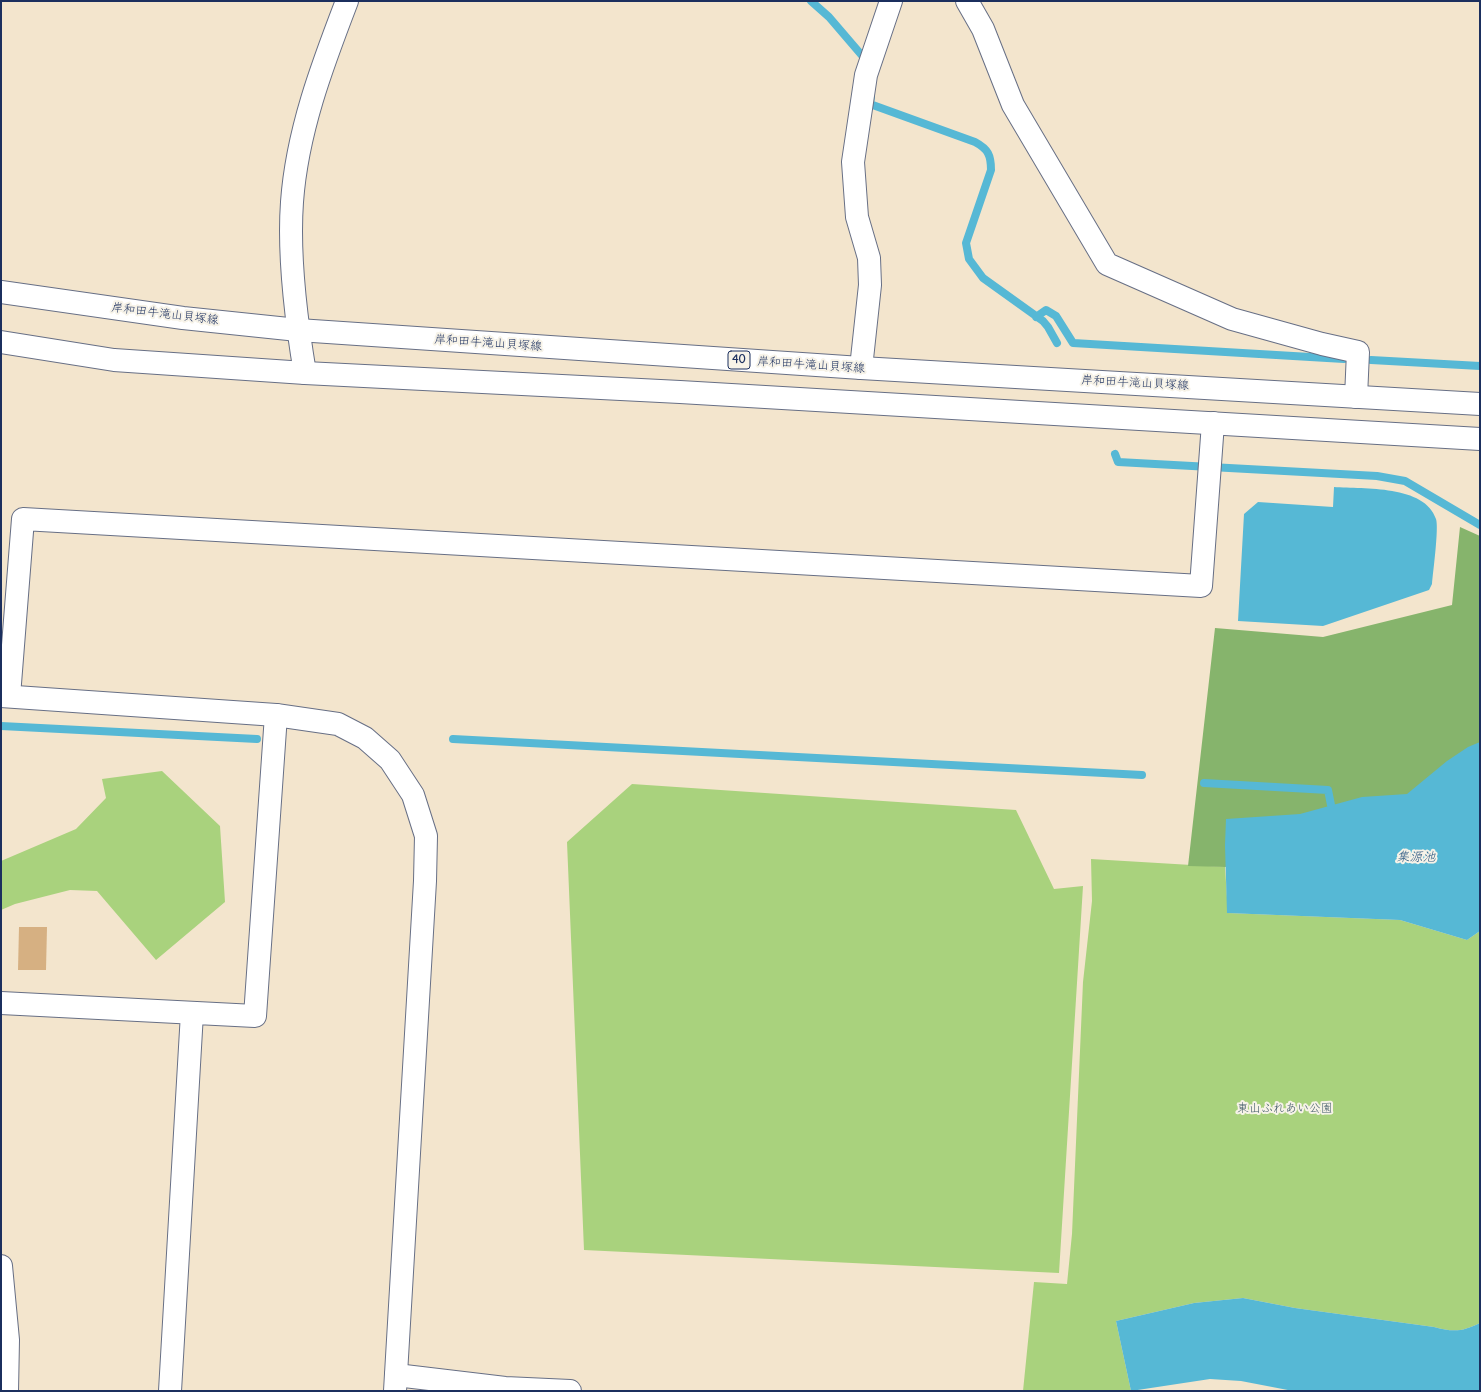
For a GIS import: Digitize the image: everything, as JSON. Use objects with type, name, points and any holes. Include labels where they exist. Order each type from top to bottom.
[{"type":"street","points":[[305,373],[298,330],[292,248],[292,209],[300,148],[316,83],[346,1]]},
{"type":"street","points":[[861,368],[870,285],[869,258],[857,217],[853,162],[866,75],[891,1]]},
{"type":"street","points":[[967,1],[983,28],[1013,105],[1107,264],[1232,319],[1322,344],[1358,352],[1356,396]]},
{"type":"street","name":"岸和田牛滝山貝塚線","points":[[1,292],[183,318],[298,330],[861,368],[1480,404]]},
{"type":"street","points":[[1,342],[114,360],[305,373],[680,392],[1480,438]]},
{"type":"street","points":[[570,1391],[505,1390],[395,1383],[425,881],[426,836],[414,795],[390,760],[365,738],[338,724],[276,715],[5,696],[22,519],[1201,586],[1213,423]]},
{"type":"street","points":[[1,1003],[255,1016],[276,715]]},
{"type":"street","points":[[170,1391],[192,1013]]},
{"type":"street","points":[[1,1266],[8,1340],[7,1391]]},
{"type":"green space","points":[[1460,527],[1480,536],[1480,833],[1225,867],[1188,866],[1215,628],[1323,637],[1452,605]]},
{"type":"green space","points":[[162,771],[220,826],[225,902],[156,960],[97,891],[70,890],[15,904],[1,910],[1,861],[76,829],[106,798],[102,779]]},
{"type":"green space","points":[[632,784],[1016,810],[1054,889],[1083,886],[1059,1273],[584,1250],[567,842]]},
{"type":"green space","name":"東山ふれあい公園","points":[[1091,859],[1225,867],[1228,913],[1400,920],[1467,940],[1480,931],[1480,1323],[1463,1330],[1447,1330],[1295,1308],[1243,1298],[1194,1303],[1116,1321],[1131,1391],[1023,1391],[1034,1282],[1067,1284],[1072,1234],[1083,982],[1092,901]]},
{"type":"water","points":[[1334,487],[1377,489],[1407,494],[1420,500],[1430,508],[1436,519],[1437,531],[1432,584],[1429,590],[1323,626],[1238,621],[1244,514],[1258,502],[1333,507]]},
{"type":"water","name":"集源池","points":[[1480,742],[1480,931],[1467,940],[1400,920],[1227,913],[1225,845],[1226,819],[1300,814],[1362,797],[1407,794],[1447,761],[1468,747]]},
{"type":"water","points":[[1243,1298],[1295,1308],[1447,1330],[1463,1330],[1480,1323],[1480,1391],[1293,1391],[1241,1381],[1210,1379],[1131,1391],[1116,1321],[1194,1303]]},
{"type":"building","points":[[19,927],[47,927],[46,970],[18,970]]},
{"type":"waterway","points":[[811,1],[829,17],[865,59]]},
{"type":"waterway","points":[[871,96],[870,104],[975,142],[986,150],[989,156],[991,170],[966,243],[969,259],[983,278],[1043,321],[1057,343]]},
{"type":"waterway","points":[[1036,317],[1046,310],[1056,316],[1073,343],[1344,359]]},
{"type":"waterway","points":[[1371,360],[1480,366]]},
{"type":"waterway","points":[[1115,454],[1118,462],[1377,476],[1405,481],[1480,525]]},
{"type":"waterway","points":[[1,726],[257,739]]},
{"type":"waterway","points":[[453,739],[1142,775]]},
{"type":"waterway","points":[[1204,783],[1328,790],[1331,805]]}]
